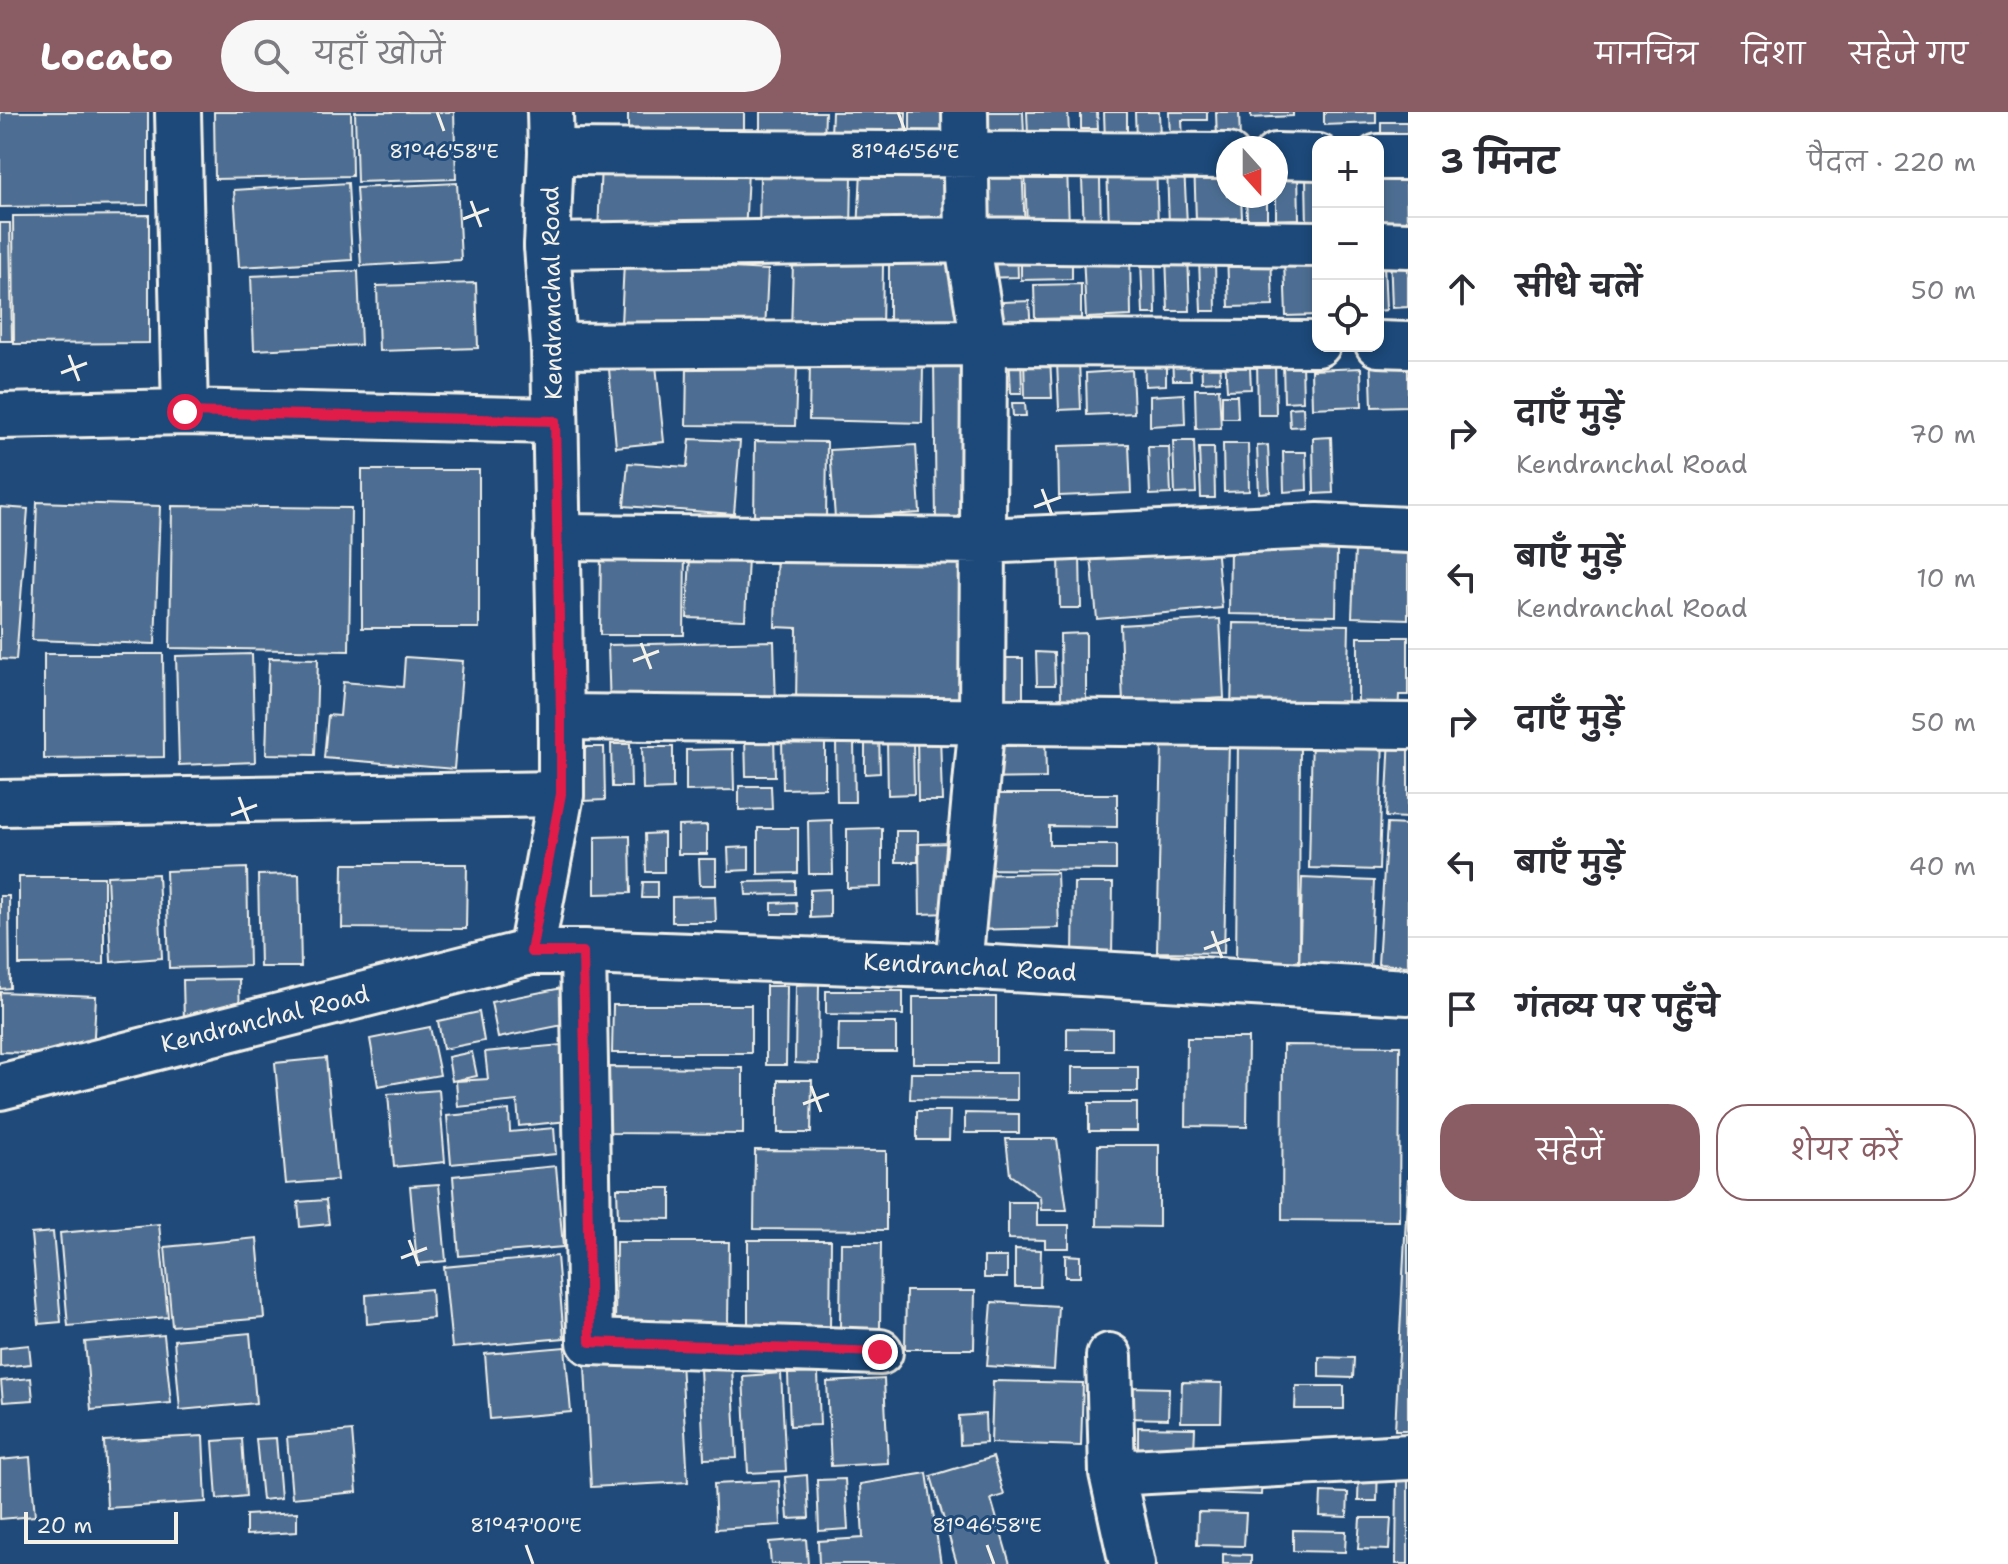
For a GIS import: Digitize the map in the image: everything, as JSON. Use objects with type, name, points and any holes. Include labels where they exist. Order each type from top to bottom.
[{"type":"street","points":[[178,112],[185,412]]},
{"type":"street","points":[[550,132],[966,133],[1216,155]]},
{"type":"street","name":"Kendranchal Road","points":[[531,952],[561,794],[554,346],[547,246],[550,132]]},
{"type":"street","points":[[959,966],[982,721],[984,343],[967,240],[966,133]]},
{"type":"street","points":[[1288,156],[1312,157]]},
{"type":"street","points":[[1384,157],[1408,157]]},
{"type":"street","points":[[547,246],[967,240],[1312,244]]},
{"type":"street","points":[[1384,244],[1408,245]]},
{"type":"street","points":[[554,346],[1312,344]]},
{"type":"street","points":[[1384,344],[1408,345]]},
{"type":"street","points":[[0,416],[185,412],[555,421]]},
{"type":"street","points":[[557,537],[982,541],[1318,526],[1408,530]]},
{"type":"street","points":[[561,717],[1408,726]]},
{"type":"street","points":[[0,803],[561,794]]},
{"type":"street","name":"Kendranchal Road","points":[[0,1087],[531,952],[959,966],[1408,992]]},
{"type":"street","points":[[583,952],[590,1342],[880,1352]]},
{"type":"street","points":[[1109,1356],[1112,1473],[1132,1564]]},
{"type":"street","points":[[1112,1473],[1408,1457]]},
{"type":"building","points":[[0,112],[148,112],[148,205],[0,207]]},
{"type":"building","points":[[214,112],[351,112],[352,176],[215,179]]},
{"type":"building","points":[[355,112],[454,112],[456,179],[357,182]]},
{"type":"building","points":[[628,112],[744,112],[744,138],[628,138]]},
{"type":"building","points":[[760,112],[825,112],[824,143],[760,141]]},
{"type":"building","points":[[832,112],[906,112],[905,138],[831,135]]},
{"type":"building","points":[[910,112],[956,112],[957,142],[910,144]]},
{"type":"building","points":[[967,112],[1023,112],[1024,135],[968,137]]},
{"type":"building","points":[[1027,112],[1068,112],[1069,133],[1028,135]]},
{"type":"building","points":[[1081,112],[1097,112],[1098,129],[1081,129]]},
{"type":"building","points":[[1104,112],[1127,112],[1127,141],[1105,142]]},
{"type":"building","points":[[1135,112],[1159,112],[1160,139],[1136,140]]},
{"type":"building","points":[[1169,112],[1207,112],[1207,120],[1182,120],[1183,139],[1170,139]]},
{"type":"building","points":[[1216,112],[1239,112],[1240,136],[1217,136]]},
{"type":"building","points":[[1251,112],[1293,112],[1293,116],[1251,118]]},
{"type":"building","points":[[1324,112],[1376,112],[1376,123],[1324,125]]},
{"type":"building","points":[[1381,122],[1407,122],[1408,141],[1384,142],[1384,136],[1381,136]]},
{"type":"building","points":[[1156,161],[1158,228],[1109,229],[1107,163]]},
{"type":"building","points":[[1216,161],[1216,208],[1242,208],[1242,218],[1196,220],[1194,162]]},
{"type":"building","points":[[601,164],[748,170],[745,237],[598,232]]},
{"type":"building","points":[[1022,164],[1025,231],[979,233],[977,166]]},
{"type":"building","points":[[1067,167],[1069,226],[1027,227],[1025,168]]},
{"type":"building","points":[[1167,167],[1184,167],[1187,224],[1169,225]]},
{"type":"building","points":[[861,170],[960,174],[957,236],[858,232]]},
{"type":"building","points":[[1288,172],[1298,172],[1299,219],[1276,220],[1276,208],[1288,208]]},
{"type":"building","points":[[760,173],[852,174],[851,234],[759,233]]},
{"type":"building","points":[[1406,177],[1407,224],[1384,224],[1384,178]]},
{"type":"building","points":[[1306,178],[1312,178],[1312,227],[1307,227]]},
{"type":"building","points":[[1082,179],[1100,179],[1101,229],[1084,231]]},
{"type":"building","points":[[348,183],[352,260],[239,267],[234,190]]},
{"type":"building","points":[[457,183],[461,260],[361,266],[356,188]]},
{"type":"building","points":[[1247,208],[1267,208],[1267,219],[1247,219]]},
{"type":"building","points":[[149,215],[149,343],[14,344],[13,216]]},
{"type":"building","points":[[0,223],[10,223],[12,341],[0,341]]},
{"type":"building","points":[[1017,245],[1018,277],[976,278],[974,246]]},
{"type":"building","points":[[1072,250],[1072,279],[1021,280],[1021,251]]},
{"type":"building","points":[[1130,251],[1131,316],[1086,318],[1083,253]]},
{"type":"building","points":[[1390,252],[1408,252],[1408,307],[1392,308]]},
{"type":"building","points":[[1188,253],[1190,311],[1168,311],[1166,254]]},
{"type":"building","points":[[1271,253],[1273,306],[1229,307],[1227,254]]},
{"type":"building","points":[[889,255],[970,255],[969,333],[889,333]]},
{"type":"building","points":[[1141,259],[1155,259],[1156,314],[1143,314]]},
{"type":"building","points":[[1215,259],[1216,311],[1201,311],[1199,260]]},
{"type":"building","points":[[1312,259],[1312,315],[1286,316],[1284,260]]},
{"type":"building","points":[[624,262],[768,270],[765,331],[621,324]]},
{"type":"building","points":[[793,263],[883,264],[882,333],[791,331]]},
{"type":"building","points":[[1384,263],[1386,310],[1384,310]]},
{"type":"building","points":[[358,271],[361,345],[254,350],[251,276]]},
{"type":"building","points":[[476,283],[478,348],[379,351],[377,286]]},
{"type":"building","points":[[1081,284],[1081,318],[1035,319],[1034,285]]},
{"type":"building","points":[[1029,301],[1031,331],[980,332],[979,303]]},
{"type":"building","points":[[1224,344],[1249,345],[1251,389],[1227,390]]},
{"type":"building","points":[[1219,345],[1220,381],[1202,382],[1201,347]]},
{"type":"building","points":[[1144,347],[1166,347],[1166,385],[1145,386]]},
{"type":"building","points":[[1408,349],[1408,406],[1372,407],[1370,352]]},
{"type":"building","points":[[1021,352],[1022,393],[1011,393],[1009,353]]},
{"type":"building","points":[[1172,352],[1189,352],[1191,380],[1173,380]]},
{"type":"building","points":[[1050,356],[1052,398],[1025,398],[1024,357]]},
{"type":"building","points":[[976,359],[977,522],[936,523],[934,360]]},
{"type":"building","points":[[1275,360],[1276,415],[1258,415],[1257,361]]},
{"type":"building","points":[[810,361],[923,364],[922,423],[809,420]]},
{"type":"building","points":[[1079,361],[1081,409],[1059,410],[1057,362]]},
{"type":"building","points":[[1302,362],[1303,401],[1284,402],[1283,363]]},
{"type":"building","points":[[656,365],[664,442],[616,447],[609,369]]},
{"type":"building","points":[[687,366],[797,367],[795,426],[686,425]]},
{"type":"building","points":[[1361,368],[1362,406],[1312,408],[1311,370]]},
{"type":"building","points":[[1132,370],[1134,413],[1087,415],[1086,373]]},
{"type":"building","points":[[1195,389],[1219,389],[1221,428],[1196,429]]},
{"type":"building","points":[[1184,394],[1185,424],[1150,426],[1150,396]]},
{"type":"building","points":[[1222,395],[1237,395],[1238,418],[1222,418]]},
{"type":"building","points":[[1012,403],[1025,403],[1026,416],[1013,416]]},
{"type":"building","points":[[1303,407],[1304,426],[1290,427],[1289,408]]},
{"type":"building","points":[[1331,437],[1333,493],[1314,494],[1313,438]]},
{"type":"building","points":[[690,439],[740,441],[734,514],[624,506],[628,463],[687,467]]},
{"type":"building","points":[[755,441],[827,442],[826,520],[754,520]]},
{"type":"building","points":[[1173,441],[1194,441],[1196,493],[1175,494]]},
{"type":"building","points":[[1129,444],[1131,493],[1059,496],[1058,446]]},
{"type":"building","points":[[1223,444],[1248,444],[1249,491],[1224,492]]},
{"type":"building","points":[[916,445],[920,513],[835,518],[830,450]]},
{"type":"building","points":[[1268,445],[1270,492],[1259,493],[1257,446]]},
{"type":"building","points":[[1148,447],[1169,447],[1171,494],[1150,495]]},
{"type":"building","points":[[1199,448],[1214,448],[1215,498],[1201,498]]},
{"type":"building","points":[[1283,452],[1306,452],[1307,490],[1284,492]]},
{"type":"building","points":[[362,470],[479,470],[479,628],[362,628]]},
{"type":"building","points":[[37,502],[160,506],[155,644],[32,640]]},
{"type":"building","points":[[172,506],[351,508],[349,651],[170,648]]},
{"type":"building","points":[[0,507],[28,509],[16,660],[0,659]]},
{"type":"building","points":[[1216,546],[1222,608],[1097,619],[1091,557]]},
{"type":"building","points":[[601,547],[685,548],[684,635],[600,635]]},
{"type":"building","points":[[777,548],[974,553],[970,710],[796,706],[797,628],[775,627]]},
{"type":"building","points":[[1230,548],[1337,550],[1336,616],[1229,614]]},
{"type":"building","points":[[1355,549],[1408,551],[1408,619],[1352,617]]},
{"type":"building","points":[[1059,554],[1080,554],[1081,608],[1060,608]]},
{"type":"building","points":[[690,555],[748,557],[745,620],[687,618]]},
{"type":"building","points":[[1220,619],[1224,698],[1123,704],[1120,625]]},
{"type":"building","points":[[1233,623],[1349,625],[1347,715],[1231,712]]},
{"type":"building","points":[[1086,633],[1086,700],[1061,701],[1060,634]]},
{"type":"building","points":[[1358,637],[1408,637],[1408,695],[1399,695],[1398,715],[1358,715]]},
{"type":"building","points":[[774,641],[776,707],[610,711],[608,645]]},
{"type":"building","points":[[1036,652],[1054,653],[1055,685],[1037,685]]},
{"type":"building","points":[[44,654],[163,654],[164,757],[44,759]]},
{"type":"building","points":[[252,654],[255,762],[179,765],[176,656]]},
{"type":"building","points":[[405,657],[463,661],[454,769],[324,758],[328,715],[340,716],[343,682],[403,687]]},
{"type":"building","points":[[269,658],[318,659],[315,755],[266,754]]},
{"type":"building","points":[[972,658],[1023,658],[1023,703],[973,704]]},
{"type":"building","points":[[1045,729],[1046,778],[970,779],[969,731]]},
{"type":"building","points":[[879,733],[880,773],[865,774],[865,734]]},
{"type":"building","points":[[917,733],[940,733],[942,801],[918,801]]},
{"type":"building","points":[[774,735],[775,776],[746,776],[745,736]]},
{"type":"building","points":[[1312,735],[1383,737],[1379,870],[1309,868]]},
{"type":"building","points":[[1238,736],[1300,736],[1299,963],[1236,963]]},
{"type":"building","points":[[1390,736],[1408,737],[1408,818],[1386,817]]},
{"type":"building","points":[[825,738],[825,788],[783,789],[782,739]]},
{"type":"building","points":[[913,738],[914,794],[888,795],[887,739]]},
{"type":"building","points":[[854,740],[855,802],[837,802],[836,741]]},
{"type":"building","points":[[1162,741],[1229,743],[1224,953],[1157,952]]},
{"type":"building","points":[[611,744],[630,744],[631,787],[612,787]]},
{"type":"building","points":[[582,747],[604,747],[605,800],[582,801]]},
{"type":"building","points":[[642,747],[673,747],[673,789],[643,790]]},
{"type":"building","points":[[733,749],[734,790],[686,791],[686,750]]},
{"type":"building","points":[[739,786],[771,786],[772,809],[739,810]]},
{"type":"building","points":[[971,794],[1117,794],[1117,827],[1049,826],[1049,845],[1116,845],[1116,870],[970,869]]},
{"type":"building","points":[[832,820],[833,874],[809,874],[808,821]]},
{"type":"building","points":[[1387,824],[1408,825],[1408,966],[1378,964]]},
{"type":"building","points":[[707,825],[707,854],[678,854],[678,826]]},
{"type":"building","points":[[758,828],[798,828],[798,873],[758,874]]},
{"type":"building","points":[[882,828],[882,887],[847,888],[847,829]]},
{"type":"building","points":[[896,831],[918,831],[918,862],[896,862]]},
{"type":"building","points":[[664,833],[664,872],[646,872],[645,834]]},
{"type":"building","points":[[630,836],[631,893],[595,894],[595,837]]},
{"type":"building","points":[[950,843],[951,913],[920,914],[919,844]]},
{"type":"building","points":[[749,847],[749,870],[729,871],[728,848]]},
{"type":"building","points":[[699,859],[716,859],[716,885],[700,885]]},
{"type":"building","points":[[343,864],[467,864],[466,929],[342,928]]},
{"type":"building","points":[[247,868],[249,966],[169,968],[166,871]]},
{"type":"building","points":[[1057,873],[1059,928],[968,930],[968,875]]},
{"type":"building","points":[[158,874],[162,958],[111,962],[107,876]]},
{"type":"building","points":[[299,874],[301,967],[260,967],[258,875]]},
{"type":"building","points":[[19,877],[104,877],[104,964],[19,965]]},
{"type":"building","points":[[1302,878],[1374,881],[1370,973],[1299,971]]},
{"type":"building","points":[[795,881],[795,894],[746,895],[745,882]]},
{"type":"building","points":[[643,882],[657,882],[657,898],[642,898]]},
{"type":"building","points":[[1074,883],[1113,883],[1112,957],[1073,957]]},
{"type":"building","points":[[830,889],[830,917],[810,918],[810,890]]},
{"type":"building","points":[[0,896],[9,896],[10,988],[0,989]]},
{"type":"building","points":[[715,896],[716,922],[672,922],[672,897]]},
{"type":"building","points":[[796,902],[797,914],[772,914],[772,903]]},
{"type":"building","points":[[239,979],[240,1021],[184,1022],[183,980]]},
{"type":"building","points":[[819,984],[818,1064],[795,1063],[796,985]]},
{"type":"building","points":[[766,986],[787,986],[786,1065],[766,1065]]},
{"type":"building","points":[[567,987],[573,1023],[498,1038],[491,1002]]},
{"type":"building","points":[[826,991],[903,991],[903,1015],[826,1014]]},
{"type":"building","points":[[0,992],[96,996],[93,1055],[0,1052]]},
{"type":"building","points":[[913,997],[996,997],[996,1063],[913,1063]]},
{"type":"building","points":[[613,1005],[751,1005],[751,1053],[612,1053]]},
{"type":"building","points":[[479,1012],[484,1041],[443,1049],[438,1021]]},
{"type":"building","points":[[839,1023],[896,1023],[896,1052],[838,1052]]},
{"type":"building","points":[[430,1027],[440,1075],[378,1086],[370,1039]]},
{"type":"building","points":[[1067,1028],[1112,1029],[1112,1050],[1067,1050]]},
{"type":"building","points":[[1187,1038],[1248,1038],[1247,1127],[1186,1126]]},
{"type":"building","points":[[561,1045],[568,1121],[519,1126],[517,1101],[458,1107],[456,1081],[488,1079],[485,1052]]},
{"type":"building","points":[[1283,1045],[1400,1046],[1399,1221],[1282,1220]]},
{"type":"building","points":[[472,1052],[477,1076],[452,1081],[448,1057]]},
{"type":"building","points":[[326,1058],[337,1180],[286,1184],[275,1063]]},
{"type":"building","points":[[609,1067],[743,1068],[743,1134],[609,1133]]},
{"type":"building","points":[[1072,1067],[1138,1067],[1138,1092],[1072,1092]]},
{"type":"building","points":[[911,1073],[1017,1073],[1017,1100],[910,1099]]},
{"type":"building","points":[[778,1080],[812,1080],[811,1133],[778,1133]]},
{"type":"building","points":[[439,1090],[445,1162],[394,1167],[388,1094]]},
{"type":"building","points":[[1089,1103],[1137,1103],[1137,1131],[1089,1131]]},
{"type":"building","points":[[509,1110],[510,1132],[554,1128],[556,1154],[451,1164],[447,1116]]},
{"type":"building","points":[[917,1111],[950,1111],[949,1140],[917,1140]]},
{"type":"building","points":[[965,1113],[1019,1114],[1019,1133],[965,1133]]},
{"type":"building","points":[[1006,1139],[1057,1139],[1067,1210],[1041,1210],[1040,1197],[1010,1175]]},
{"type":"building","points":[[1098,1145],[1159,1145],[1159,1227],[1097,1226]]},
{"type":"building","points":[[755,1150],[886,1151],[886,1230],[754,1229]]},
{"type":"building","points":[[556,1166],[563,1247],[459,1256],[453,1176]]},
{"type":"building","points":[[1408,1178],[1408,1430],[1395,1430]]},
{"type":"building","points":[[439,1184],[446,1261],[417,1264],[410,1186]]},
{"type":"building","points":[[617,1188],[671,1188],[671,1219],[618,1218]]},
{"type":"building","points":[[326,1200],[329,1224],[300,1227],[298,1202]]},
{"type":"building","points":[[1008,1202],[1037,1202],[1037,1225],[1069,1225],[1069,1248],[1045,1248],[1045,1240],[1008,1239]]},
{"type":"building","points":[[159,1224],[168,1317],[68,1326],[60,1233]]},
{"type":"building","points":[[53,1232],[61,1322],[39,1324],[31,1234]]},
{"type":"building","points":[[257,1238],[264,1318],[172,1326],[165,1247]]},
{"type":"building","points":[[748,1240],[831,1240],[830,1328],[748,1328]]},
{"type":"building","points":[[616,1242],[729,1242],[728,1325],[615,1325]]},
{"type":"building","points":[[841,1243],[881,1243],[880,1330],[840,1329]]},
{"type":"building","points":[[1015,1249],[1041,1250],[1040,1287],[1015,1287]]},
{"type":"building","points":[[1065,1255],[1080,1256],[1080,1277],[1065,1277]]},
{"type":"building","points":[[557,1256],[564,1338],[452,1348],[444,1267]]},
{"type":"building","points":[[984,1257],[1007,1257],[1007,1278],[984,1278]]},
{"type":"building","points":[[431,1289],[433,1318],[367,1324],[366,1295]]},
{"type":"building","points":[[906,1291],[975,1291],[974,1349],[905,1349]]},
{"type":"building","points":[[992,1302],[1058,1306],[1054,1370],[987,1366]]},
{"type":"building","points":[[250,1333],[256,1403],[180,1410],[174,1340]]},
{"type":"building","points":[[164,1335],[171,1403],[91,1410],[85,1342]]},
{"type":"building","points":[[29,1345],[31,1364],[0,1367],[0,1348]]},
{"type":"building","points":[[565,1347],[571,1412],[490,1419],[485,1354]]},
{"type":"building","points":[[1319,1357],[1354,1358],[1353,1378],[1319,1377]]},
{"type":"building","points":[[681,1361],[688,1482],[591,1487],[585,1366]]},
{"type":"building","points":[[732,1366],[737,1458],[704,1459],[700,1368]]},
{"type":"building","points":[[781,1373],[786,1471],[748,1473],[743,1376]]},
{"type":"building","points":[[818,1373],[820,1425],[790,1426],[788,1374]]},
{"type":"building","points":[[31,1378],[33,1400],[3,1402],[1,1381]]},
{"type":"building","points":[[884,1379],[888,1463],[831,1466],[827,1382]]},
{"type":"building","points":[[993,1381],[1083,1383],[1081,1446],[991,1443]]},
{"type":"building","points":[[1182,1382],[1222,1383],[1221,1422],[1181,1422]]},
{"type":"building","points":[[1296,1386],[1344,1386],[1344,1409],[1295,1409]]},
{"type":"building","points":[[1127,1387],[1169,1388],[1168,1419],[1126,1418]]},
{"type":"building","points":[[985,1414],[986,1443],[960,1445],[959,1416]]},
{"type":"building","points":[[1138,1427],[1195,1428],[1194,1452],[1138,1451]]},
{"type":"building","points":[[352,1431],[357,1492],[292,1498],[287,1437]]},
{"type":"building","points":[[203,1436],[206,1502],[107,1508],[104,1441]]},
{"type":"building","points":[[276,1438],[281,1498],[262,1500],[256,1439]]},
{"type":"building","points":[[242,1439],[246,1496],[217,1499],[213,1441]]},
{"type":"building","points":[[30,1457],[35,1516],[0,1519],[0,1460]]},
{"type":"building","points":[[993,1457],[1004,1495],[991,1499],[1010,1564],[957,1564],[931,1476]]},
{"type":"building","points":[[1359,1465],[1378,1465],[1377,1501],[1358,1501]]},
{"type":"building","points":[[927,1473],[941,1564],[819,1564],[818,1541],[863,1538],[860,1484]]},
{"type":"building","points":[[807,1475],[809,1518],[788,1519],[785,1477]]},
{"type":"building","points":[[1202,1476],[1262,1477],[1261,1495],[1201,1493]]},
{"type":"building","points":[[1397,1478],[1408,1478],[1408,1564],[1396,1564]]},
{"type":"building","points":[[845,1479],[848,1529],[819,1531],[817,1480]]},
{"type":"building","points":[[779,1481],[781,1525],[716,1529],[714,1484]]},
{"type":"building","points":[[1321,1492],[1348,1493],[1347,1517],[1320,1516]]},
{"type":"building","points":[[297,1512],[297,1532],[246,1535],[246,1515]]},
{"type":"building","points":[[1198,1512],[1246,1513],[1244,1546],[1197,1545]]},
{"type":"building","points":[[1360,1518],[1391,1518],[1389,1550],[1358,1549]]},
{"type":"building","points":[[1293,1530],[1346,1531],[1345,1552],[1293,1551]]},
{"type":"building","points":[[806,1539],[808,1564],[771,1564],[769,1542]]},
{"type":"building","points":[[1223,1554],[1251,1555],[1251,1564],[1223,1564]]},
{"type":"route","points":[[185,412],[555,421],[561,794],[531,952],[583,952],[590,1342],[880,1352]]}]
